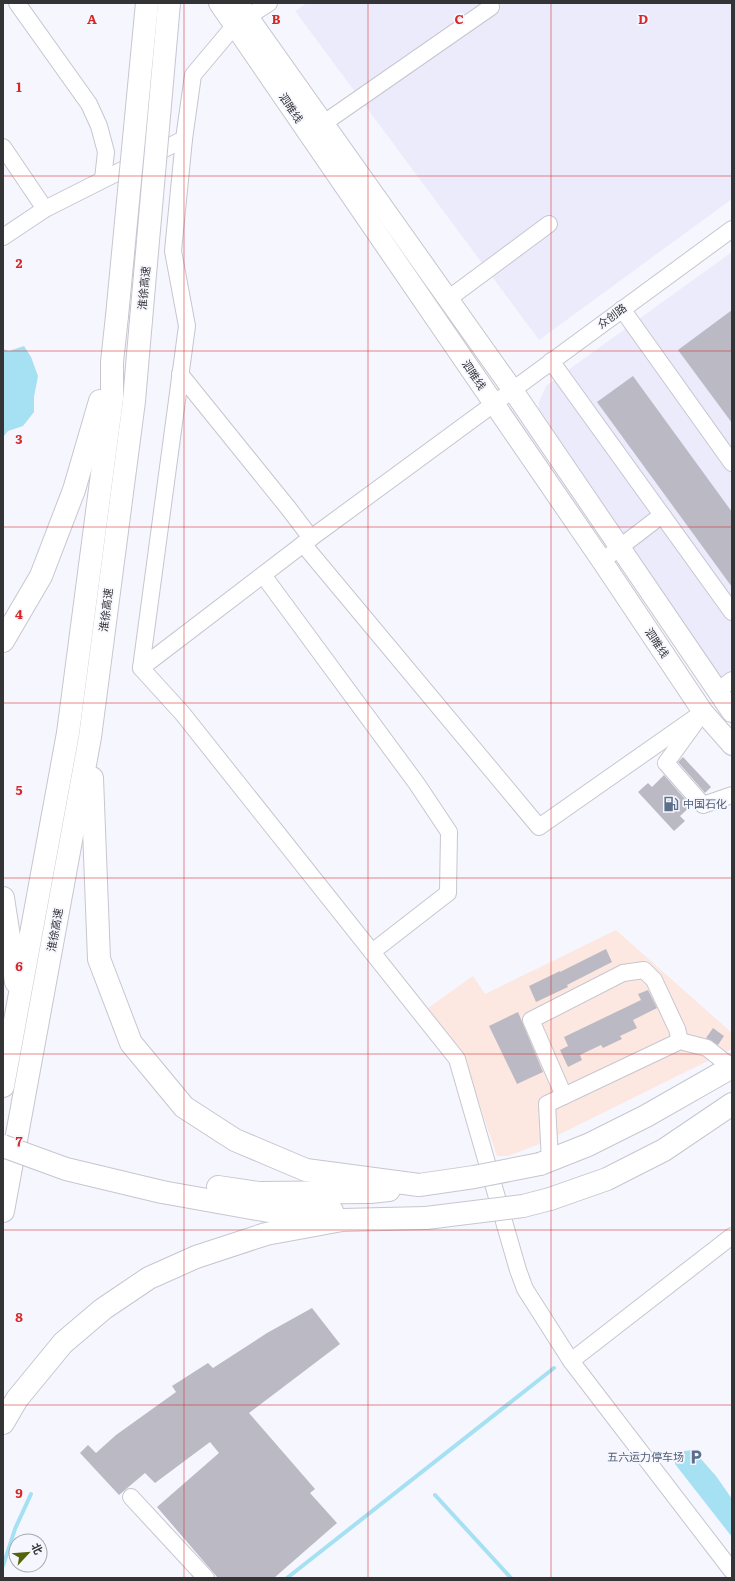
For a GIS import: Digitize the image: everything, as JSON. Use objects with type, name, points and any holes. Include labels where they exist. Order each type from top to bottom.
[{"type":"highway","name":"淮徐高速","points":[[3,1086],[68,733],[112,398],[112,362],[146,3]]},
{"type":"highway","name":"淮徐高速","points":[[3,1211],[90,737],[134,401],[169,3]]},
{"type":"highway","points":[[3,641],[40,576],[63,519],[74,490],[112,362]]},
{"type":"highway","points":[[90,737],[99,959],[131,1043],[184,1107],[235,1140],[306,1170],[420,1185]]},
{"type":"highway","points":[[3,898],[19,999]]},
{"type":"highway","points":[[3,1131],[66,1156],[160,1186],[259,1193],[370,1192],[474,1177],[545,1162],[588,1145],[646,1116],[732,1067]]},
{"type":"highway","points":[[3,1423],[17,1399],[63,1343],[103,1309],[149,1278],[196,1257],[266,1234],[342,1220],[426,1218],[523,1206],[550,1199],[607,1179],[664,1150],[732,1104]]},
{"type":"highway","points":[[3,1146],[66,1169],[160,1186],[274,1212],[369,1211],[426,1218]]},
{"type":"main road","name":"泗睢线","points":[[220,3],[241,15],[324,123],[512,389],[620,547],[725,685],[732,712]]},
{"type":"main road","name":"泗睢线","points":[[241,15],[493,404],[602,561],[703,712],[732,745]]},
{"type":"street","points":[[17,3],[89,104],[99,126],[106,152],[103,179]]},
{"type":"street","points":[[269,3],[241,15],[193,75],[184,139],[173,251],[187,326],[141,668],[182,713],[457,1059],[518,1270],[525,1289],[571,1361],[732,1571]]},
{"type":"street","points":[[324,123],[491,7]]},
{"type":"street","points":[[3,237],[45,209],[184,139]]},
{"type":"street","points":[[3,147],[45,209]]},
{"type":"street","points":[[448,299],[549,224]]},
{"type":"street","name":"众创路","points":[[141,668],[307,541],[512,389],[732,229]]},
{"type":"street","points":[[622,309],[732,464]]},
{"type":"street","points":[[551,361],[732,612]]},
{"type":"street","points":[[180,374],[289,509],[307,541],[539,828],[703,712]]},
{"type":"street","points":[[602,561],[662,515]]},
{"type":"street","points":[[263,574],[417,784],[449,832],[448,893],[372,952]]},
{"type":"street","points":[[703,712],[666,764],[703,805],[732,795]]},
{"type":"street","points":[[564,1096],[530,1020],[623,973],[644,970],[654,980],[677,1029],[680,1041]]},
{"type":"street","points":[[545,1162],[547,1104],[680,1041],[707,1048],[732,1067]]},
{"type":"street","points":[[571,1361],[732,1236]]},
{"type":"street","points":[[131,1497],[206,1578]]},
{"type":"shaded area","points":[[307,3],[732,3],[732,199],[539,340],[295,11]]},
{"type":"shaded area","points":[[732,252],[732,680],[715,679],[538,416],[539,402],[546,386]]},
{"type":"shaded area","points":[[616,930],[732,1033],[732,1049],[542,1143],[508,1156],[497,1156],[464,1059],[428,1008],[473,976],[485,994]]},
{"type":"water","points":[[24,346],[31,357],[38,376],[34,397],[34,412],[23,426],[8,431],[3,437],[3,349],[9,351]]},
{"type":"water","points":[[693,1450],[716,1476],[732,1499],[732,1537],[675,1464],[675,1456],[684,1451]]},
{"type":"building","points":[[732,310],[732,423],[678,350]]},
{"type":"building","points":[[633,376],[732,512],[732,587],[597,402]]},
{"type":"building","points":[[683,757],[711,787],[705,793],[678,762]]},
{"type":"building","points":[[664,775],[691,806],[680,816],[685,821],[674,831],[638,792],[648,783],[652,787]]},
{"type":"building","points":[[606,949],[612,962],[567,985],[568,987],[536,1002],[529,986]]},
{"type":"building","points":[[648,990],[657,1008],[633,1020],[637,1028],[620,1036],[622,1039],[603,1048],[601,1045],[580,1055],[582,1060],[568,1067],[560,1050],[568,1046],[564,1037],[641,1000],[638,994]]},
{"type":"building","points":[[518,1012],[543,1072],[517,1084],[489,1026]]},
{"type":"building","points":[[713,1028],[724,1036],[718,1045],[706,1038]]},
{"type":"building","points":[[312,1308],[340,1344],[249,1413],[315,1489],[310,1493],[337,1523],[274,1578],[218,1578],[157,1507],[219,1453],[210,1442],[155,1483],[145,1473],[119,1495],[80,1453],[88,1445],[96,1453],[116,1435],[176,1392],[172,1386],[208,1363],[213,1368],[267,1333]]},
{"type":"waterway","points":[[287,1578],[554,1368]]},
{"type":"waterway","points":[[3,1566],[15,1529],[31,1494]]},
{"type":"waterway","points":[[435,1495],[511,1578]]},
{"type":"place","name":"中国石化","points":[[671,804]]},
{"type":"place","name":"五六运力停车场","points":[[696,1457]]}]
